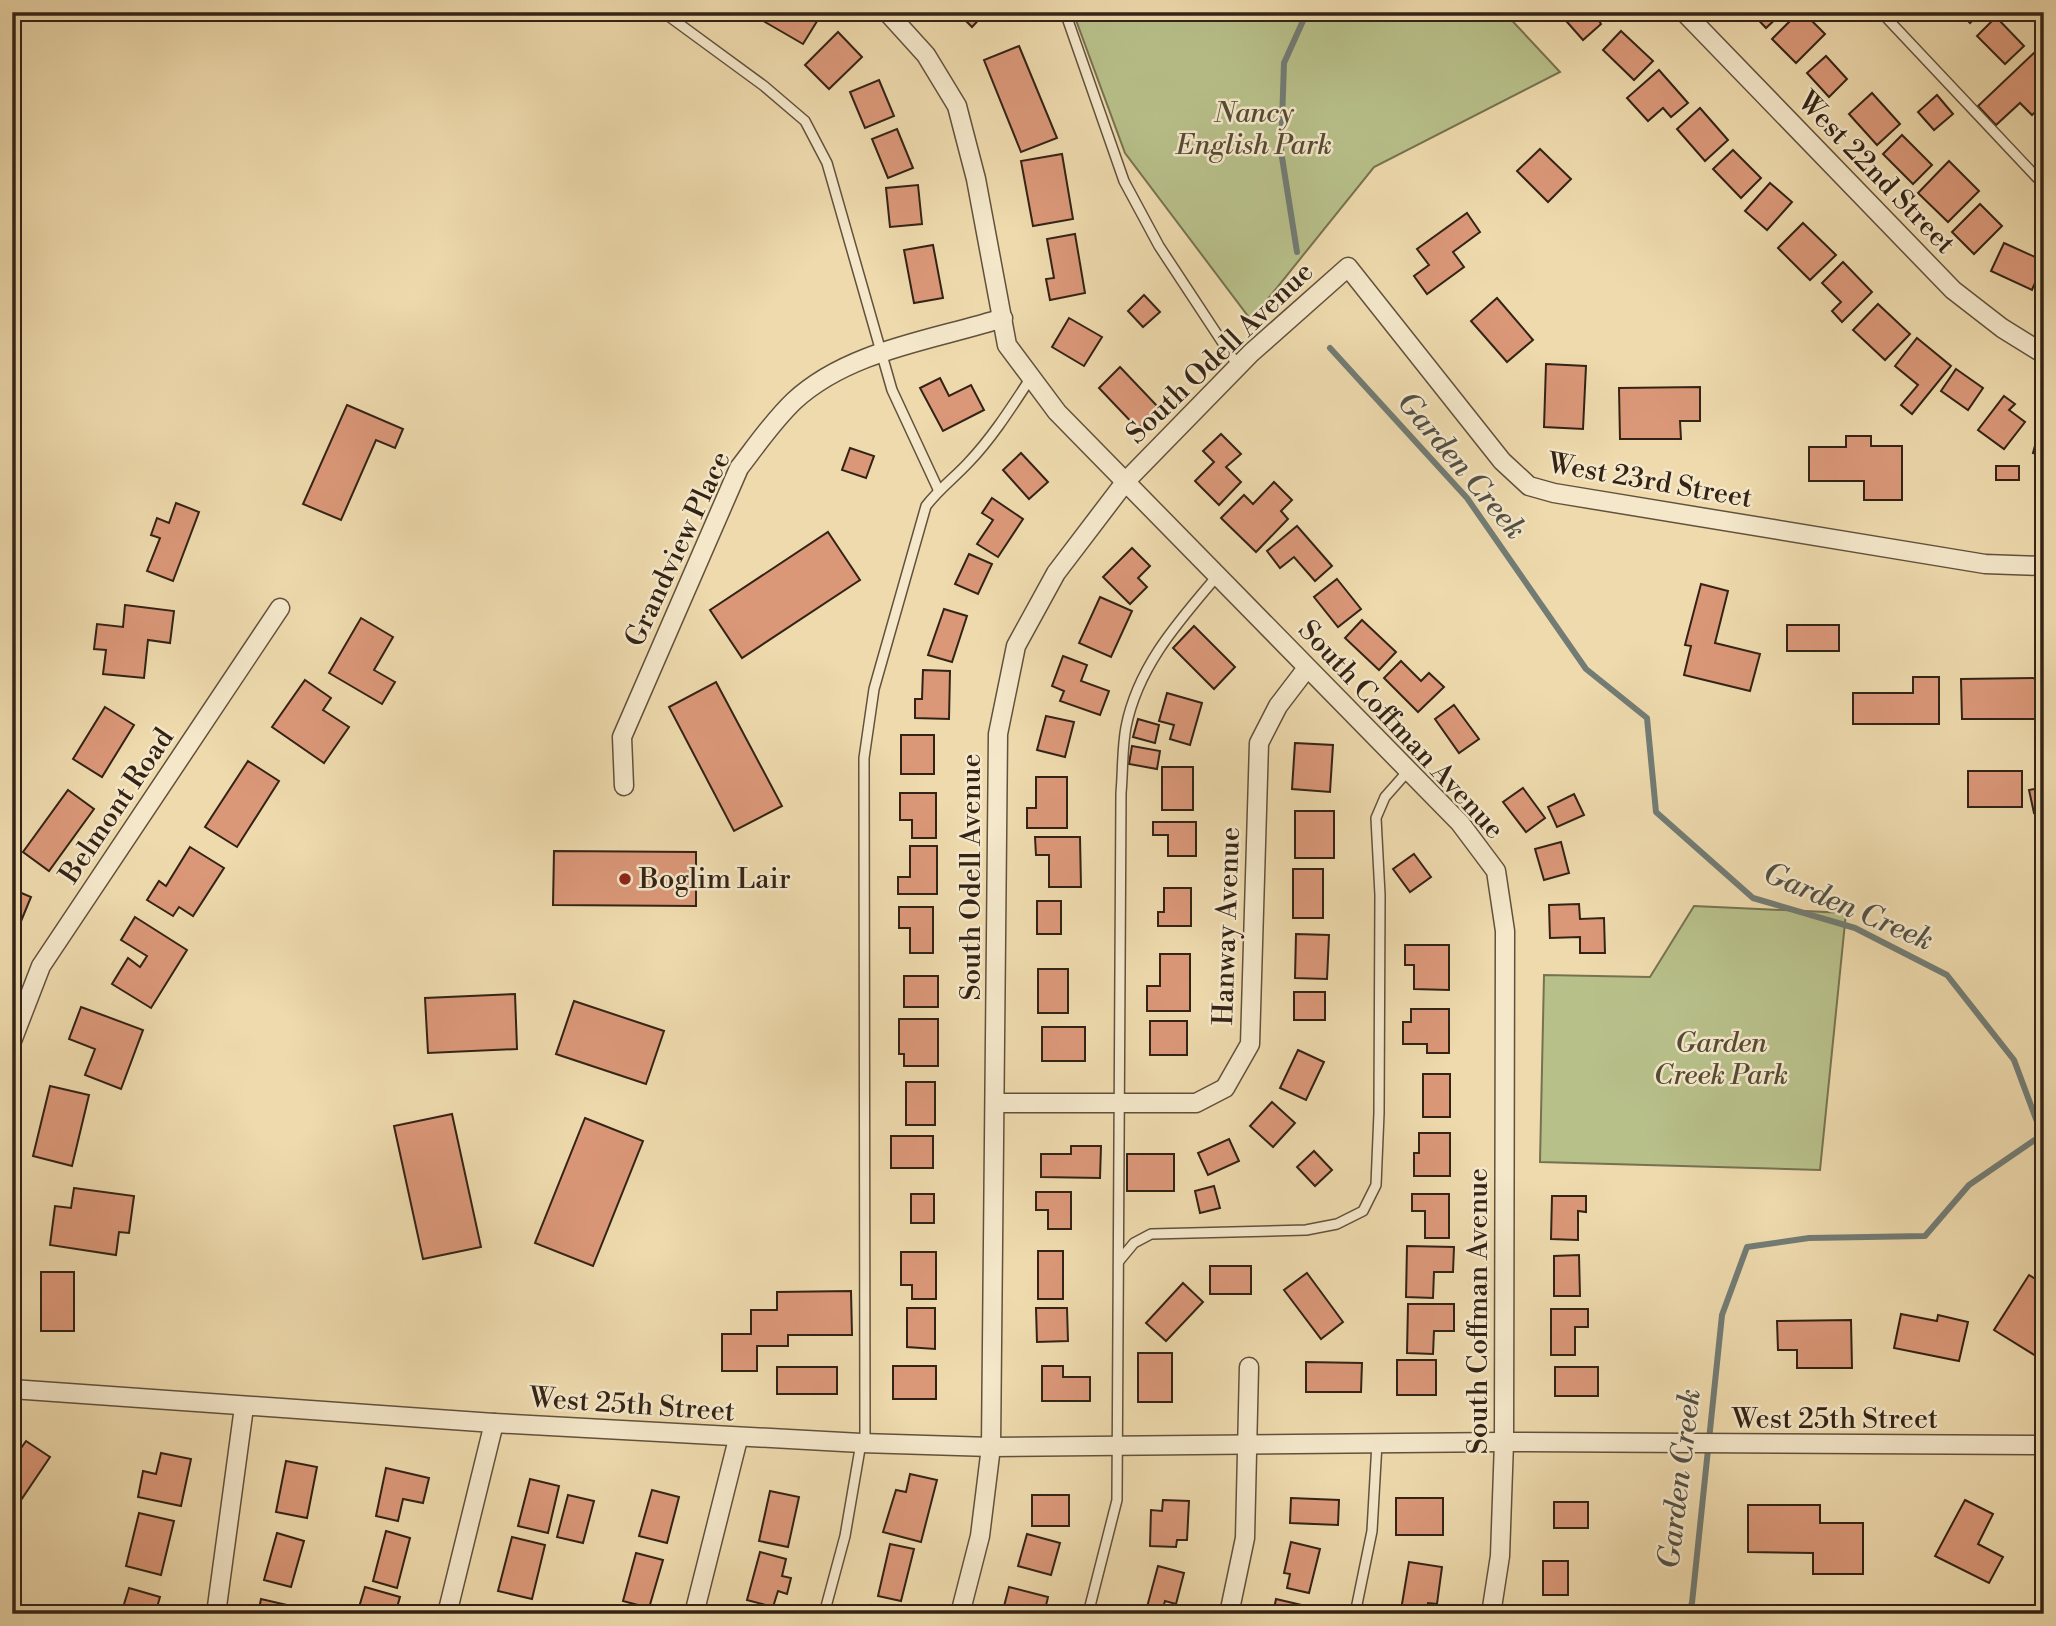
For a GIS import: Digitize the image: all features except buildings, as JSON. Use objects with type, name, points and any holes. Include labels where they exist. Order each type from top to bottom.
[{"type":"street","name":"South Coffman Avenue","points":[[887,12],[926,55],[957,106],[976,179],[1007,345],[1030,379],[1057,412],[1460,823],[1496,871],[1505,931],[1504,1442],[1500,1556],[1491,1614]]},
{"type":"street","name":"West 22nd Street","points":[[1684,12],[1953,290],[2002,328],[2044,354]]},
{"type":"street","name":"South Odell Avenue","points":[[960,1614],[980,1536],[991,1447],[997,1103],[998,734],[1016,646],[1056,573],[1126,481],[1238,366],[1348,267]]},
{"type":"street","name":"West 23rd Street","points":[[1348,267],[1503,461],[1529,486],[1554,494],[1985,564],[2044,566]]},
{"type":"street","name":"Grandview Place","points":[[624,786],[622,737],[739,468],[794,401],[826,378],[882,353],[1003,318]]},
{"type":"street","name":"Belmont Road","points":[[12,1041],[41,966],[280,608]]},
{"type":"street","name":"Hanway Avenue","points":[[997,1103],[1196,1103],[1226,1088],[1250,1044],[1259,743],[1278,706],[1307,668]]},
{"type":"street","points":[[1229,1614],[1245,1538],[1249,1367]]},
{"type":"street","name":"West 25th Street","points":[[12,1389],[244,1407],[738,1438],[991,1447],[1504,1442],[2044,1445]]},
{"type":"street","points":[[216,1614],[244,1407]]},
{"type":"street","points":[[447,1614],[494,1423]]},
{"type":"street","points":[[694,1614],[738,1438]]},
{"type":"lane","points":[[663,12],[764,86],[804,121],[827,163],[892,390],[938,489]]},
{"type":"lane","points":[[1065,12],[1124,181],[1159,246],[1238,366]]},
{"type":"lane","points":[[1881,12],[2044,186]]},
{"type":"lane","points":[[824,1614],[845,1536],[863,1443],[864,758],[874,689],[926,506],[938,489],[968,463],[1006,416],[1030,379]]},
{"type":"lane","points":[[1088,1614],[1117,1500],[1121,793],[1126,727],[1143,677],[1166,636],[1218,575]]},
{"type":"lane","points":[[1119,1261],[1134,1243],[1152,1234],[1306,1230],[1337,1224],[1363,1210],[1376,1185],[1379,1113],[1380,895],[1376,818],[1385,796],[1408,771]]},
{"type":"lane","points":[[1354,1614],[1373,1531],[1377,1443]]},
{"type":"green space","name":"Nancy English Park","points":[[1073,12],[1504,12],[1560,72],[1374,167],[1251,320],[1125,153]]},
{"type":"green space","name":"Garden Creek Park","points":[[1694,906],[1846,913],[1820,1170],[1540,1162],[1544,975],[1650,977]]},
{"type":"waterway","name":"Garden Creek","points":[[1297,252],[1281,151],[1284,63],[1307,12]]},
{"type":"waterway","name":"Garden Creek","points":[[1330,348],[1467,498],[1586,669],[1647,718],[1656,812],[1753,898],[1855,928],[1947,975],[2014,1060],[2042,1135],[1969,1185],[1925,1236],[1809,1238],[1747,1247],[1722,1315],[1692,1603],[1687,1614]]},
{"type":"place","name":"Boglim Lair","points":[[625,879]]}]
